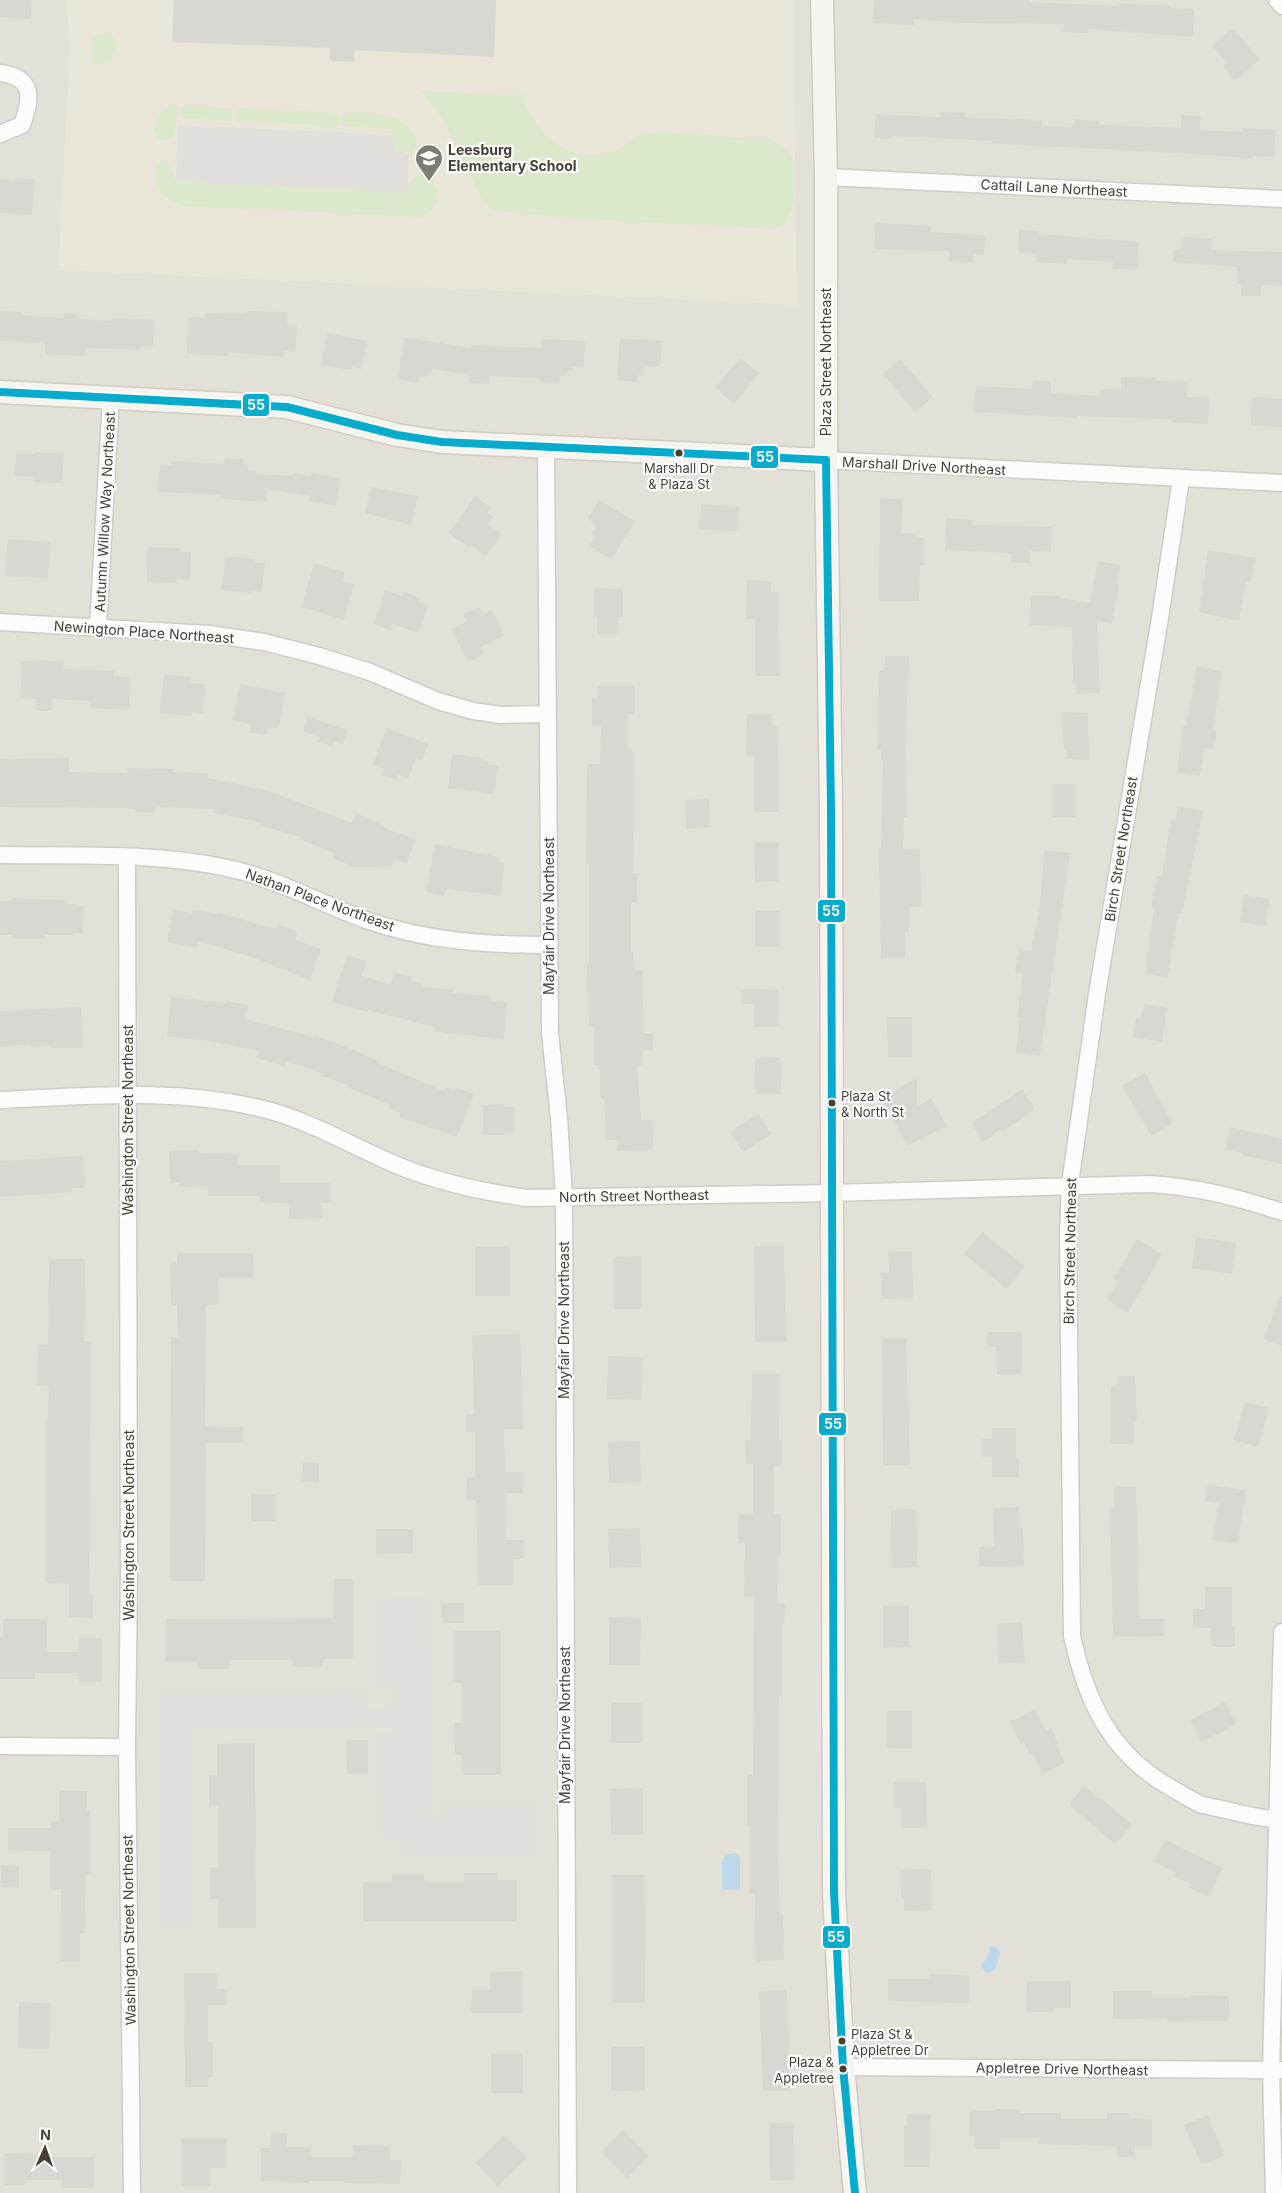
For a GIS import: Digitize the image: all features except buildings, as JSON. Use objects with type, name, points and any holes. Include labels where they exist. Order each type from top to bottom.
[{"type":"main road","name":"Plaza Street Northeast","points":[[822,0],[826,177],[826,460],[831,810],[834,1892],[843,2067],[855,2193]]},
{"type":"main road","name":"Marshall Drive Northeast","points":[[0,392],[287,407],[397,435],[442,442],[826,460]]},
{"type":"street","points":[[1277,0],[1282,6]]},
{"type":"street","points":[[0,73],[18,77],[27,86],[29,106],[22,125],[0,134]]},
{"type":"street","name":"Cattail Lane Northeast","points":[[826,177],[1282,198]]},
{"type":"street","name":"Autumn Willow Way Northeast","points":[[98,628],[111,397]]},
{"type":"street","name":"Mayfair Drive Northeast","points":[[546,448],[550,1033],[559,1118],[564,1197],[568,2193]]},
{"type":"street","name":"Marshall Drive Northeast","points":[[826,460],[1282,483]]},
{"type":"street","name":"Birch Street Northeast","points":[[1180,479],[1158,628],[1097,994],[1070,1184],[1068,1244],[1072,1636],[1080,1672],[1107,1730],[1131,1760],[1160,1782],[1199,1803],[1266,1819],[1280,1820]]},
{"type":"street","name":"Newington Place Northeast","points":[[0,622],[210,634],[264,642],[319,656],[370,672],[438,701],[473,712],[501,715],[547,714]]},
{"type":"street","name":"Nathan Place Northeast","points":[[0,855],[182,860],[228,868],[272,880],[366,920],[408,932],[454,942],[549,945]]},
{"type":"street","name":"Washington Street Northeast","points":[[126,857],[129,1568],[127,1747],[132,2193]]},
{"type":"street","name":"North Street Northeast","points":[[0,1100],[174,1095],[220,1100],[263,1110],[317,1128],[400,1167],[444,1182],[490,1193],[518,1196],[831,1193],[1118,1183],[1185,1186],[1227,1194],[1282,1212]]},
{"type":"street","points":[[1274,2193],[1282,1632]]},
{"type":"street","points":[[0,1746],[127,1747]]},
{"type":"street","name":"Appletree Drive Northeast","points":[[843,2067],[1277,2070]]},
{"type":"shaded area","points":[[0,0],[1282,0],[1282,2193],[0,2193]]},
{"type":"shaded area","name":"Leesburg Elementary School","points":[[66,0],[793,0],[797,305],[58,270],[70,47]]},
{"type":"shaded area","points":[[178,125],[392,135],[395,150],[409,154],[407,193],[176,181]]},
{"type":"shaded area","points":[[428,1597],[432,1816],[414,1816],[414,1819],[441,1820],[442,1802],[537,1803],[537,1856],[404,1857],[403,1839],[380,1839],[376,1733],[394,1732],[393,1726],[194,1727],[195,1928],[158,1929],[156,1691],[366,1690],[367,1708],[386,1708],[394,1701],[394,1689],[392,1686],[375,1687],[375,1598]]},
{"type":"green space","points":[[109,34],[117,42],[116,50],[108,63],[95,64],[92,61],[92,39],[95,36]]},
{"type":"green space","points":[[421,91],[525,95],[529,111],[549,139],[569,151],[580,154],[604,154],[616,151],[645,133],[660,132],[768,139],[786,150],[794,162],[796,190],[794,200],[785,224],[773,229],[570,218],[491,210],[482,200],[443,119]]},
{"type":"green space","points":[[177,105],[175,135],[166,141],[159,139],[154,130],[158,116],[167,107]]},
{"type":"green space","points":[[181,106],[232,108],[232,121],[181,118]]},
{"type":"green space","points":[[238,108],[339,113],[339,126],[237,121]]},
{"type":"green space","points":[[343,114],[380,115],[397,120],[404,124],[412,133],[417,146],[412,152],[398,152],[394,145],[392,129],[343,126]]},
{"type":"green space","points":[[162,161],[170,165],[176,181],[407,193],[411,180],[422,174],[435,184],[438,190],[438,197],[433,209],[428,214],[420,217],[184,206],[166,197],[158,187],[155,174],[156,167]]},
{"type":"water","points":[[735,1853],[740,1858],[740,1890],[722,1889],[722,1859],[728,1854]]},
{"type":"water","points":[[990,1946],[997,1947],[1000,1952],[995,1969],[987,1974],[981,1966],[987,1959]]},
{"type":"transit line","name":"55","points":[[0,392],[287,407],[397,435],[442,442],[826,460],[831,810],[834,1892],[843,2067],[855,2193]]},
{"type":"place","name":"Leesburg Elementary School","points":[[429,182]]},
{"type":"place","name":"Marshall Dr & Plaza St","points":[[679,453]]},
{"type":"place","name":"Plaza St & North St","points":[[832,1103]]},
{"type":"place","name":"Plaza St & Appletree Dr","points":[[842,2041]]},
{"type":"place","name":"Plaza & Appletree","points":[[843,2069]]}]
